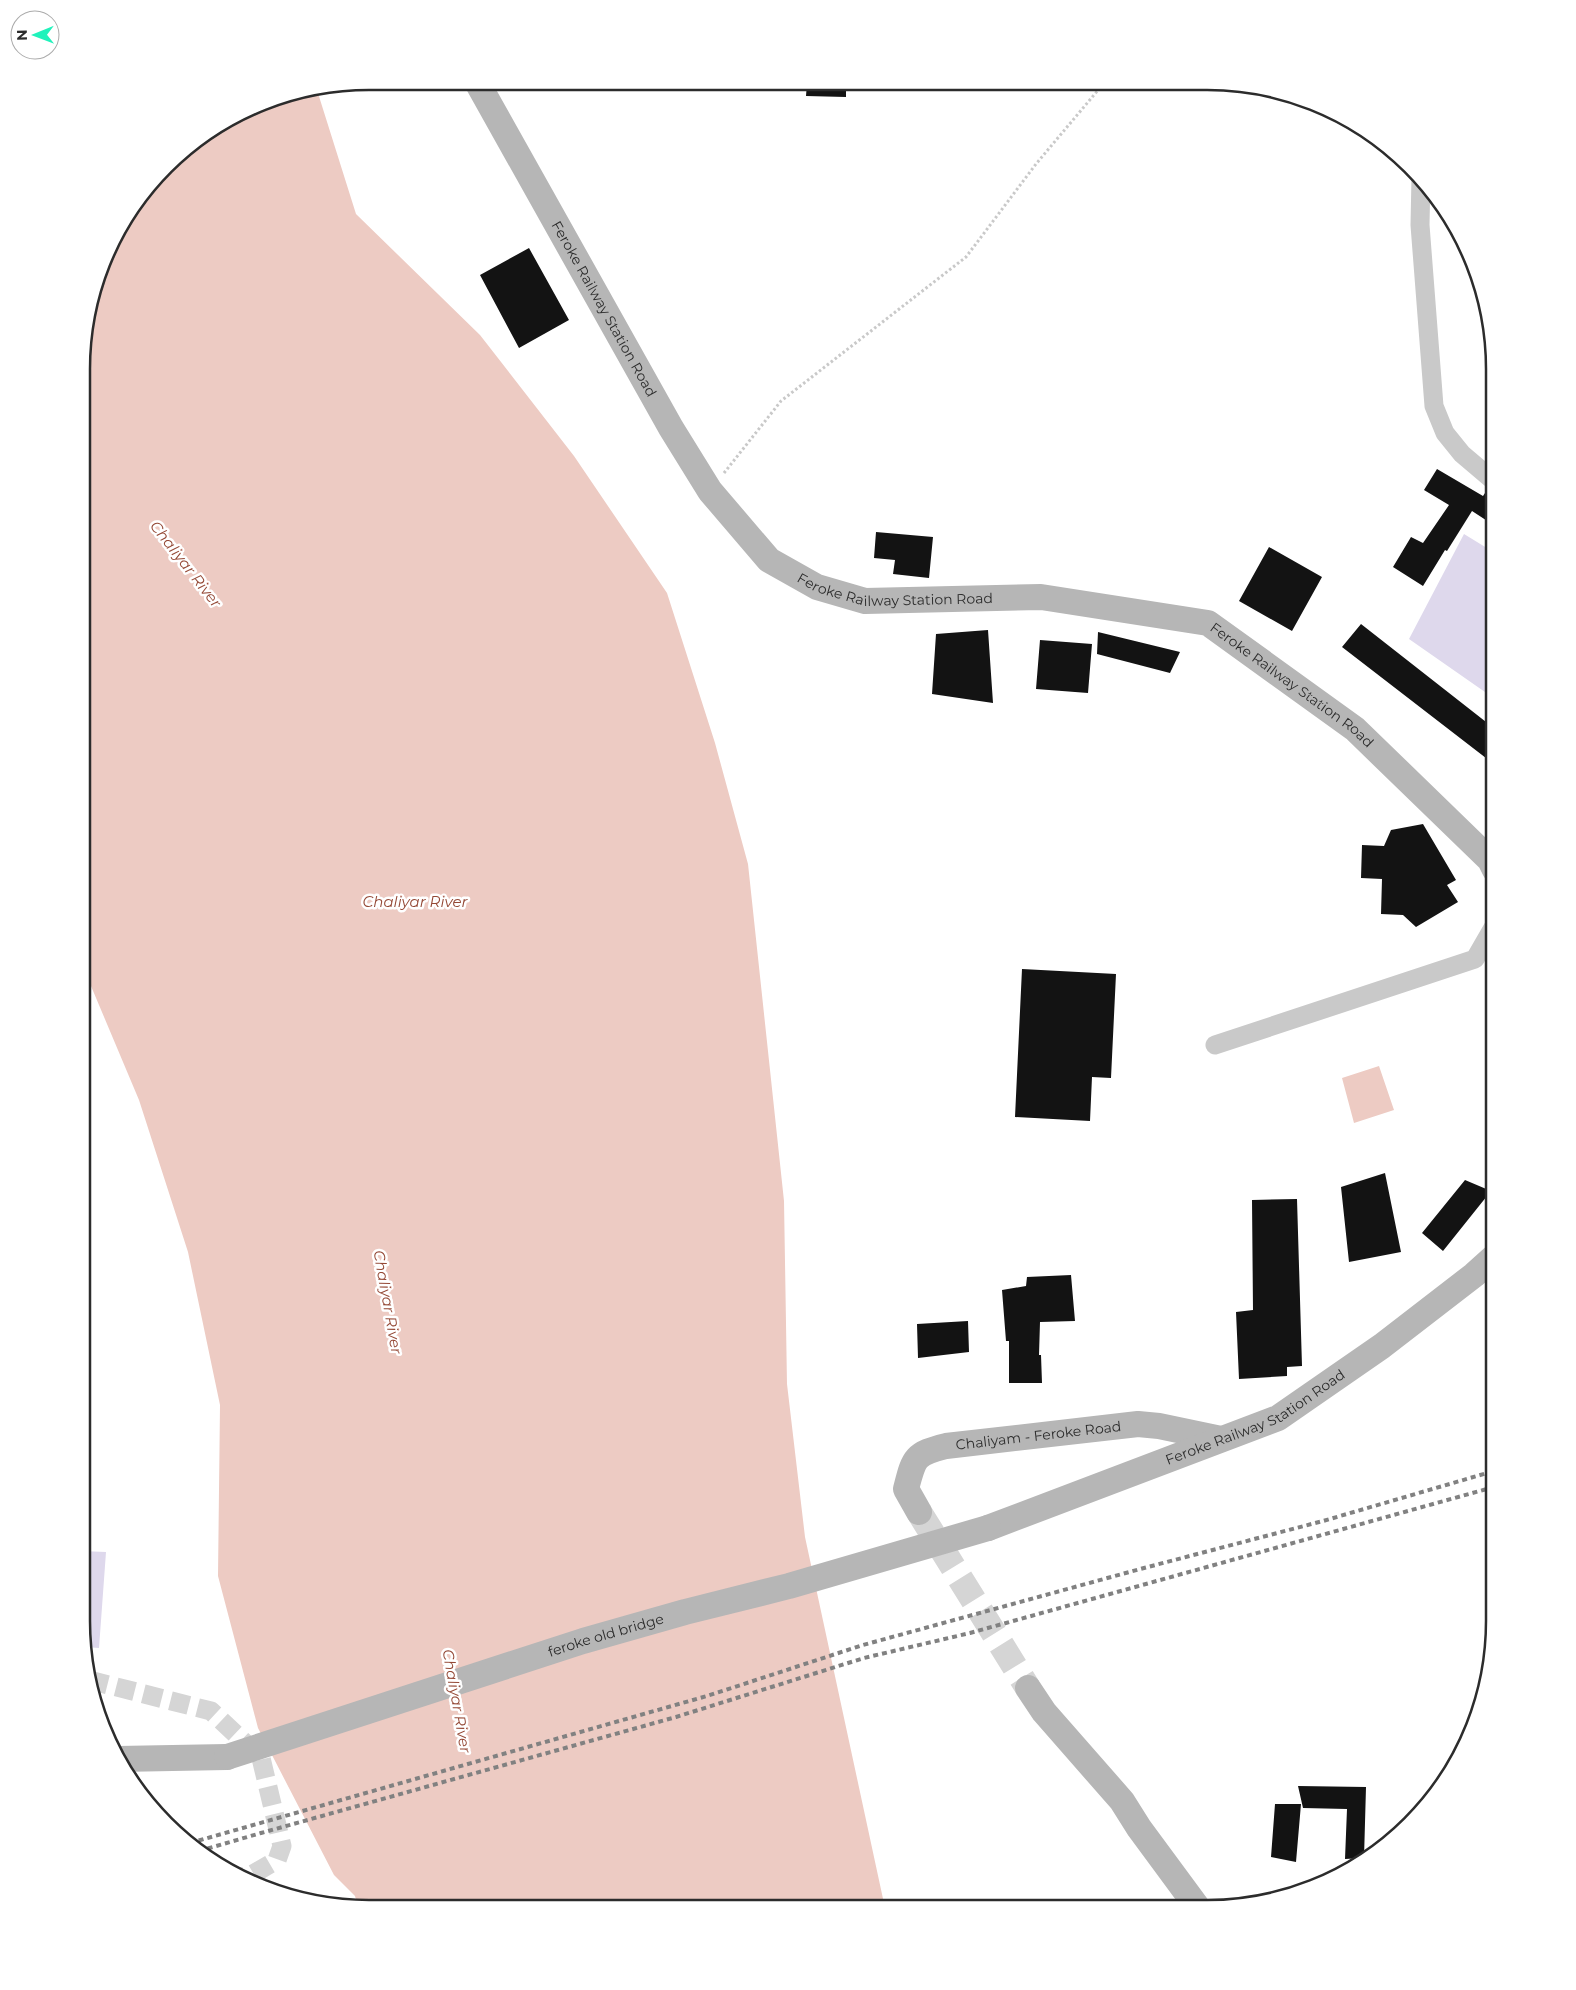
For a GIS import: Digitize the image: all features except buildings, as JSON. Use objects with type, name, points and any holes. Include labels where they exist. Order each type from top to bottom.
[{"type":"main road","name":"Feroke Railway Station Road","points":[[481,90],[670,428],[710,491],[769,560],[817,587],[865,601],[1041,597],[1208,623],[1355,730],[1486,854]]},
{"type":"main road","name":"Feroke Railway Station Road","points":[[988,1528],[1278,1418],[1382,1346],[1474,1276],[1486,1264]]},
{"type":"main road","name":"Chaliyam - Feroke Road","points":[[919,1512],[906,1489],[913,1464],[926,1451],[946,1446],[1138,1424],[1159,1426],[1222,1440]]},
{"type":"main road","name":"feroke old bridge","points":[[127,1760],[227,1757],[582,1641],[789,1586],[988,1528]]},
{"type":"main road","points":[[1028,1688],[1044,1712],[1122,1800],[1139,1828],[1192,1900]]},
{"type":"street","points":[[1420,189],[1420,226],[1434,406],[1445,433],[1456,447],[1486,474]]},
{"type":"street","points":[[1215,1045],[1475,958],[1486,939]]},
{"type":"path","points":[[710,491],[781,401],[966,257],[1036,164],[1098,90]]},
{"type":"shaded area","points":[[1464,534],[1486,547],[1486,693],[1409,639]]},
{"type":"shaded area","points":[[90,1551],[106,1552],[99,1648],[91,1647]]},
{"type":"water","name":"Chaliyar River","points":[[318,94],[356,214],[480,335],[574,456],[667,593],[715,743],[748,864],[784,1201],[787,1384],[805,1537],[883,1900],[356,1899],[355,1896],[334,1875],[258,1728],[218,1576],[220,1405],[188,1252],[139,1100],[90,984],[90,369],[95,315],[111,262],[127,230],[159,185],[185,159],[230,127],[262,111]]},
{"type":"water","points":[[1379,1066],[1394,1110],[1354,1123],[1342,1078]]},
{"type":"tunnel","points":[[919,1512],[1028,1688]]},
{"type":"tunnel","points":[[97,1682],[211,1711],[261,1758],[282,1846],[277,1860],[252,1874]]},
{"type":"railway","points":[[198,1841],[707,1696],[863,1645],[1323,1521],[1486,1473]]},
{"type":"railway","points":[[208,1848],[676,1717],[864,1658],[970,1633],[1486,1489]]}]
